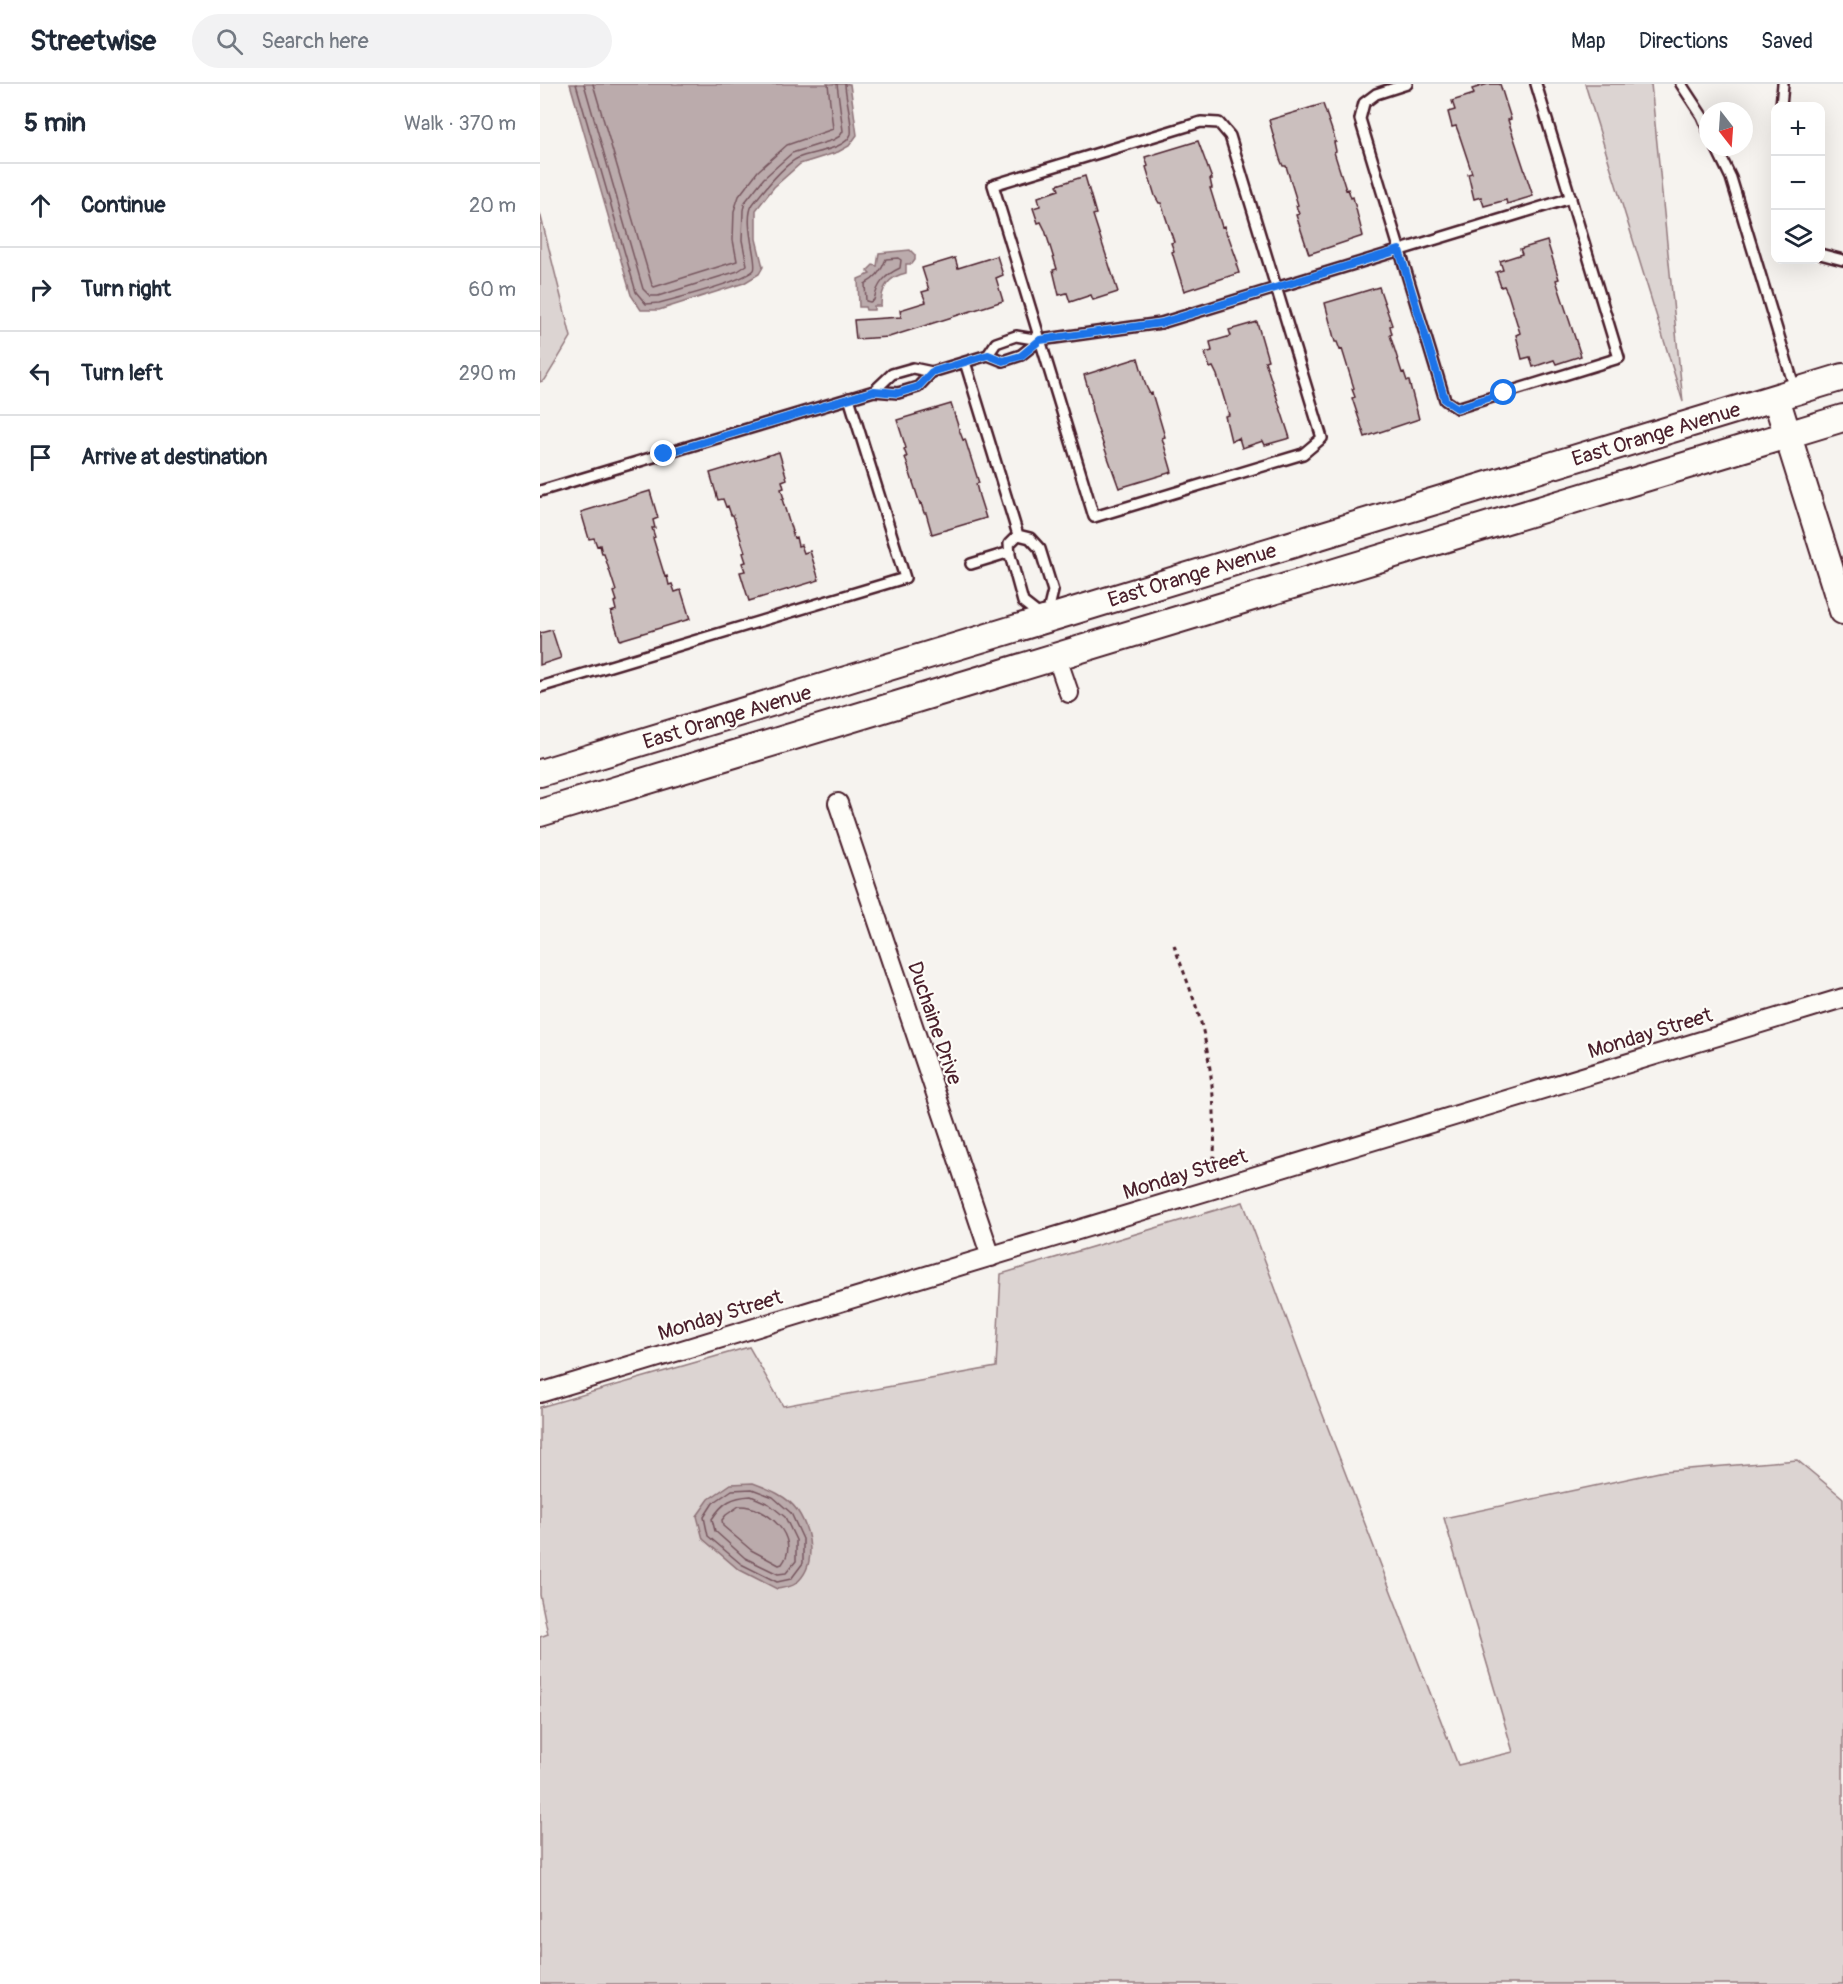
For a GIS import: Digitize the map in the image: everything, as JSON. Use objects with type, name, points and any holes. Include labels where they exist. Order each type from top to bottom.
[{"type":"street","name":"East Orange Avenue","points":[[540,773],[1843,377]]},
{"type":"street","points":[[1786,395],[1788,435],[1843,611]]},
{"type":"street","name":"East Orange Avenue","points":[[540,813],[1843,418]]},
{"type":"street","points":[[1046,620],[1069,693]]},
{"type":"street","name":"Duchaine Drive","points":[[838,803],[991,1257]]},
{"type":"street","name":"Monday Street","points":[[540,1393],[1843,998]]},
{"type":"lane","points":[[1407,84],[1376,94],[1364,103],[1360,119],[1445,400],[1457,408],[1620,358],[1536,84]]},
{"type":"lane","points":[[1681,84],[1699,111]]},
{"type":"lane","points":[[1781,102],[1783,84]]},
{"type":"lane","points":[[1201,122],[1219,123],[1230,136],[1322,438],[1303,454],[1094,517],[1040,340],[993,185],[1201,122]]},
{"type":"lane","points":[[1720,156],[1731,178],[1786,395]]},
{"type":"lane","points":[[988,355],[996,343],[1016,336],[1040,340],[1161,323],[1571,198]]},
{"type":"lane","points":[[1825,256],[1843,260]]},
{"type":"lane","points":[[874,391],[892,374],[913,368],[932,372],[988,355],[1003,361],[1021,356],[1040,340]]},
{"type":"lane","points":[[965,362],[1018,535]]},
{"type":"lane","points":[[540,491],[874,391],[898,393],[918,387],[932,372]]},
{"type":"lane","points":[[540,687],[905,578],[849,398]]},
{"type":"lane","points":[[1018,535],[1030,538],[1040,549],[1053,591],[1046,620],[1023,602],[1009,544],[1018,535]]},
{"type":"lane","points":[[971,564],[1010,552]]},
{"type":"path","points":[[1174,945],[1205,1042],[1215,1141],[1211,1190]]},
{"type":"shaded area","points":[[1585,84],[1651,84],[1683,402]]},
{"type":"shaded area","points":[[540,213],[571,337],[545,380],[540,382]]},
{"type":"shaded area","points":[[1243,1202],[1458,1765],[1513,1752],[1444,1518],[1664,1471],[1797,1460],[1843,1498],[1843,1984],[540,1984],[540,1637],[548,1634],[540,1595],[540,1407],[749,1347],[783,1406],[996,1367],[1001,1274]]},
{"type":"water","points":[[570,84],[850,84],[857,135],[849,146],[838,152],[800,164],[774,187],[756,210],[756,239],[763,267],[759,274],[744,283],[659,310],[641,310],[631,295]]},
{"type":"water","points":[[910,250],[915,255],[915,260],[912,264],[906,264],[906,273],[894,277],[887,284],[882,294],[881,306],[874,306],[874,310],[859,307],[858,279],[870,274],[867,271],[873,265],[877,266],[879,253]]},
{"type":"water","points":[[753,1483],[771,1490],[788,1501],[797,1510],[806,1528],[810,1548],[807,1568],[802,1577],[791,1586],[777,1589],[738,1569],[703,1539],[697,1516],[709,1499],[731,1484]]},
{"type":"building","points":[[1488,84],[1500,84],[1511,119],[1508,120],[1533,196],[1507,204],[1506,200],[1484,206],[1481,197],[1474,199],[1468,174],[1472,173],[1456,126],[1452,127],[1448,112],[1455,110],[1452,101],[1474,94],[1472,89]]},
{"type":"building","points":[[1323,104],[1336,142],[1334,142],[1336,151],[1334,152],[1346,190],[1348,189],[1351,198],[1353,197],[1363,236],[1309,254],[1296,215],[1299,214],[1296,206],[1298,205],[1286,166],[1283,166],[1280,159],[1269,120]]},
{"type":"building","points":[[1198,141],[1212,179],[1210,179],[1212,188],[1210,188],[1222,227],[1224,226],[1228,235],[1238,263],[1236,264],[1239,273],[1184,291],[1172,252],[1174,251],[1171,243],[1174,242],[1161,203],[1155,196],[1145,157]]},
{"type":"building","points":[[1085,176],[1096,214],[1093,215],[1118,292],[1093,300],[1091,295],[1070,302],[1067,293],[1059,295],[1053,270],[1057,269],[1045,230],[1041,222],[1038,223],[1033,208],[1040,206],[1038,197],[1059,190],[1057,185]]},
{"type":"building","points":[[1547,241],[1559,279],[1556,280],[1581,356],[1556,364],[1554,360],[1533,367],[1530,357],[1522,359],[1516,335],[1520,333],[1508,294],[1504,286],[1501,287],[1496,272],[1503,270],[1500,261],[1522,254],[1520,249]]},
{"type":"building","points":[[997,256],[1003,275],[996,278],[1003,301],[889,337],[856,339],[854,320],[901,317],[900,310],[926,302],[922,292],[929,290],[922,268],[955,258],[958,268]]},
{"type":"building","points":[[1379,287],[1392,325],[1390,335],[1402,373],[1404,372],[1409,381],[1419,419],[1365,437],[1352,398],[1355,397],[1352,389],[1354,388],[1342,349],[1340,350],[1335,342],[1325,303]]},
{"type":"building","points":[[1257,322],[1268,360],[1265,361],[1290,438],[1265,445],[1263,441],[1242,448],[1239,438],[1231,441],[1225,416],[1229,415],[1217,375],[1213,367],[1210,368],[1205,353],[1212,351],[1210,342],[1231,336],[1229,330]]},
{"type":"building","points":[[1138,358],[1146,386],[1150,394],[1152,393],[1165,437],[1162,438],[1172,472],[1119,488],[1092,411],[1092,402],[1084,375]]},
{"type":"building","points":[[951,404],[979,483],[976,484],[986,518],[932,534],[905,457],[907,457],[904,449],[906,448],[897,420]]},
{"type":"building","points":[[779,452],[787,479],[782,481],[784,488],[781,489],[784,499],[782,499],[794,538],[796,537],[798,546],[801,545],[804,553],[810,551],[819,580],[749,601],[740,572],[745,571],[742,563],[746,562],[743,553],[745,552],[733,515],[723,499],[718,500],[710,473]]},
{"type":"building","points":[[650,491],[658,518],[653,520],[655,528],[652,528],[655,537],[653,538],[665,577],[667,576],[669,585],[672,584],[675,592],[681,590],[690,619],[620,640],[611,612],[616,610],[614,602],[617,601],[614,592],[616,591],[604,554],[594,538],[589,539],[581,512]]},
{"type":"building","points":[[552,630],[561,658],[540,665],[540,633]]},
{"type":"route","points":[[664,454],[874,391],[898,393],[918,387],[932,372],[988,355],[1003,361],[1021,356],[1040,340],[1161,323],[1399,250],[1445,400],[1457,408],[1504,393]]}]
